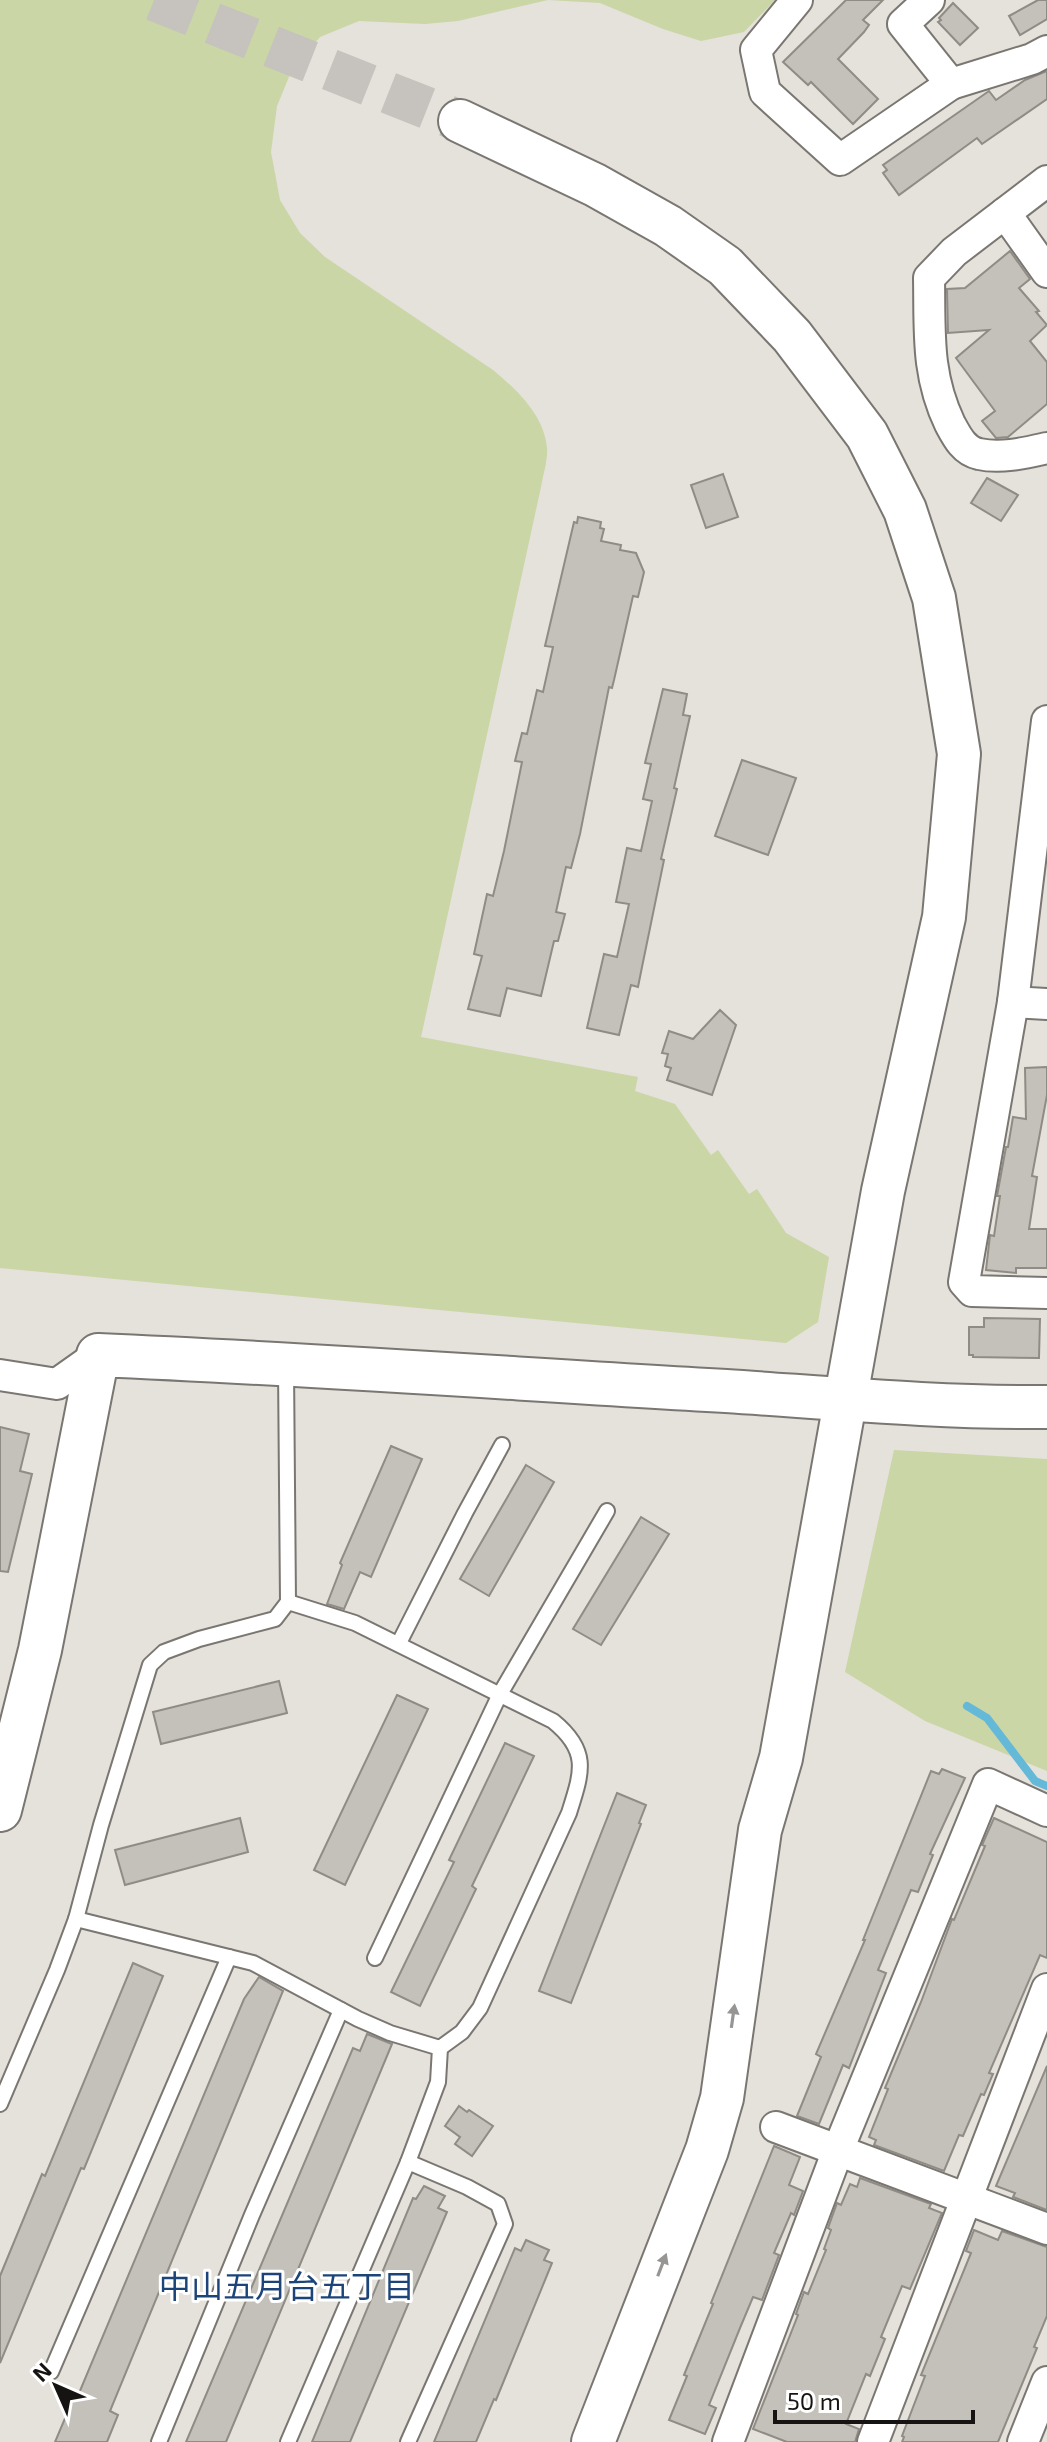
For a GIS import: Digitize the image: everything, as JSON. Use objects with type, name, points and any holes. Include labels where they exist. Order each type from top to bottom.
[{"type":"street","points":[[797,0],[756,50],[765,92],[840,160],[951,84],[1032,59],[1047,51]]},
{"type":"street","points":[[929,0],[903,24],[951,84]]},
{"type":"street","points":[[460,121],[595,185],[668,226],[725,266],[792,336],[867,435],[905,510],[934,598],[959,754],[944,917],[883,1191],[781,1758],[760,1830],[722,2098],[707,2150],[593,2442]]},
{"type":"street","points":[[1047,181],[954,252],[929,278],[931,368],[939,400],[959,442],[977,454],[1012,455],[1047,448]]},
{"type":"street","points":[[1005,213],[1047,272]]},
{"type":"street","points":[[1047,721],[1013,1002],[964,1282],[972,1291],[1047,1293]]},
{"type":"street","points":[[1013,1002],[1047,1004]]},
{"type":"street","points":[[0,1375],[57,1384],[98,1355],[286,1363],[846,1399],[1047,1407]]},
{"type":"street","points":[[0,1810],[40,1650],[98,1355]]},
{"type":"street","points":[[622,2442],[746,2118],[785,1843],[781,1758]]},
{"type":"street","points":[[728,2442],[838,2150],[988,1784],[1047,1811]]},
{"type":"street","points":[[873,2442],[1047,1989]]},
{"type":"street","points":[[776,2127],[1047,2229]]},
{"type":"street","points":[[1023,2442],[1047,2382]]},
{"type":"lane","points":[[0,2104],[76,1919],[150,1665],[164,1652],[199,1639],[275,1619],[288,1602],[286,1363]]},
{"type":"lane","points":[[399,1643],[502,1445]]},
{"type":"lane","points":[[375,1958],[500,1694],[607,1511]]},
{"type":"lane","points":[[288,1602],[355,1623],[553,1721],[569,1735],[580,1759],[580,1779],[569,1813],[480,2008],[462,2032],[440,2048]]},
{"type":"lane","points":[[76,1919],[253,1963],[390,2033],[440,2048]]},
{"type":"lane","points":[[51,2372],[229,1957]]},
{"type":"lane","points":[[159,2442],[252,2215],[341,2010]]},
{"type":"lane","points":[[288,2442],[408,2162],[438,2082],[440,2048]]},
{"type":"lane","points":[[408,2162],[498,2204],[505,2224],[408,2442]]},
{"type":"green space","points":[[0,0],[548,0],[458,21],[425,24],[359,21],[320,37],[293,67],[277,106],[271,152],[280,200],[300,233],[325,257],[493,370],[535,414],[545,436],[546,462],[541,487],[421,1037],[638,1077],[635,1091],[675,1104],[711,1155],[718,1150],[749,1194],[757,1189],[786,1233],[829,1257],[818,1322],[786,1343],[0,1268]]},
{"type":"green space","points":[[548,0],[775,0],[744,32],[701,41],[600,3]]},
{"type":"green space","points":[[894,1450],[1047,1459],[1047,1771],[925,1721],[845,1672]]},
{"type":"building","points":[[846,0],[883,0],[863,20],[869,25],[864,32],[838,59],[878,99],[853,124],[811,82],[808,85],[783,62]]},
{"type":"building","points":[[1038,0],[1047,0],[1047,19],[1020,35],[1009,16]]},
{"type":"building","points":[[953,3],[978,28],[960,45],[938,22]]},
{"type":"building","points":[[1047,71],[1047,99],[982,144],[977,138],[899,195],[883,173],[887,170],[883,165],[989,91],[996,100],[1025,80]]},
{"type":"building","points":[[1010,251],[1030,279],[1019,288],[1047,325],[1030,341],[1047,362],[1047,404],[1008,437],[996,438],[982,421],[995,411],[956,358],[989,330],[948,333],[947,289],[965,288]]},
{"type":"building","points":[[723,474],[738,517],[706,528],[691,485]]},
{"type":"building","points":[[987,478],[1018,495],[1001,521],[971,503]]},
{"type":"building","points":[[578,517],[601,522],[600,528],[604,529],[601,541],[621,545],[620,550],[636,553],[644,572],[638,597],[633,596],[612,688],[609,687],[580,834],[571,868],[566,867],[556,912],[565,914],[558,941],[554,941],[541,996],[507,988],[500,1016],[468,1009],[482,956],[474,954],[487,894],[493,896],[504,851],[522,762],[515,761],[522,733],[527,734],[537,690],[543,692],[553,647],[545,646],[574,522],[577,523]]},
{"type":"building","points":[[663,689],[687,694],[683,715],[690,716],[638,987],[631,985],[619,1035],[587,1028],[604,954],[617,957],[629,904],[616,902],[627,848],[641,851],[652,801],[643,799],[651,764],[645,763]]},
{"type":"building","points":[[742,760],[796,778],[768,855],[715,836]]},
{"type":"building","points":[[720,1010],[736,1025],[712,1095],[667,1080],[671,1068],[665,1066],[668,1054],[662,1053],[669,1031],[693,1039]]},
{"type":"building","points":[[1047,1067],[1047,1095],[1032,1176],[1037,1177],[1029,1229],[1047,1229],[1047,1268],[1016,1268],[1016,1273],[986,1270],[1013,1117],[1026,1119],[1025,1068]]},
{"type":"building","points":[[984,1318],[1040,1319],[1039,1358],[969,1355],[969,1327],[984,1327]]},
{"type":"building","points":[[0,1427],[29,1434],[20,1471],[32,1474],[8,1572],[0,1571]]},
{"type":"building","points":[[391,1446],[422,1459],[371,1577],[360,1572],[344,1609],[327,1604],[342,1565],[340,1563]]},
{"type":"building","points":[[526,1465],[554,1482],[489,1596],[460,1579]]},
{"type":"building","points":[[641,1517],[669,1534],[601,1645],[573,1629]]},
{"type":"building","points":[[279,1681],[287,1713],[161,1744],[153,1712]]},
{"type":"building","points":[[397,1695],[428,1709],[345,1885],[314,1870]]},
{"type":"building","points":[[505,1743],[534,1756],[472,1886],[476,1889],[420,2006],[391,1992],[454,1862],[449,1860]]},
{"type":"building","points":[[942,1769],[965,1778],[930,1854],[933,1855],[918,1892],[911,1890],[878,1970],[886,1973],[849,2068],[843,2065],[819,2124],[797,2116],[821,2057],[816,2054],[865,1940],[931,1771],[939,1774]]},
{"type":"building","points":[[617,1793],[646,1805],[571,2003],[539,1991]]},
{"type":"building","points":[[240,1818],[248,1852],[125,1885],[115,1850]]},
{"type":"building","points":[[994,1818],[1047,1842],[1047,1958],[1040,1955],[989,2073],[993,2074],[984,2095],[981,2094],[963,2136],[959,2135],[944,2171],[874,2145],[876,2140],[869,2137],[888,2089],[885,2088]]},
{"type":"building","points":[[133,1963],[163,1976],[0,2363],[0,2276]]},
{"type":"building","points":[[259,1977],[283,1991],[110,2411],[118,2415],[107,2442],[55,2442],[74,2397],[77,2398],[244,1999]]},
{"type":"building","points":[[367,2034],[392,2044],[226,2442],[186,2442],[353,2048],[360,2051]]},
{"type":"building","points":[[1047,2066],[1047,2210],[1013,2197],[1015,2193],[996,2186]]},
{"type":"building","points":[[459,2106],[493,2126],[472,2156],[455,2144],[460,2137],[445,2126]]},
{"type":"building","points":[[774,2146],[800,2157],[789,2185],[803,2191],[774,2253],[779,2255],[762,2300],[753,2297],[740,2328],[709,2405],[716,2408],[705,2434],[669,2420],[711,2303]]},
{"type":"building","points":[[860,2178],[931,2204],[929,2208],[942,2213],[910,2289],[902,2286],[881,2337],[885,2339],[870,2376],[866,2374],[846,2424],[859,2429],[855,2442],[787,2442],[753,2429],[798,2315],[804,2292],[808,2294],[826,2250],[831,2230],[828,2228],[837,2203],[841,2205],[850,2184],[857,2187]]},
{"type":"building","points":[[424,2186],[445,2196],[438,2208],[447,2212],[350,2442],[312,2442],[413,2198],[416,2199]]},
{"type":"building","points":[[974,2230],[998,2240],[1002,2231],[1047,2247],[1047,2316],[1034,2347],[1037,2348],[998,2442],[902,2442],[925,2376],[921,2375],[971,2253],[966,2251]]},
{"type":"building","points":[[526,2240],[549,2250],[544,2260],[552,2263],[496,2400],[476,2442],[434,2442],[515,2248],[521,2251]]},
{"type":"waterway","points":[[967,1706],[987,1718],[1035,1781],[1047,1786]]},
{"type":"tunnel","points":[[154,0],[460,121]]},
{"type":"district","name":"中山五月台五丁目","points":[[287,2285]]}]
